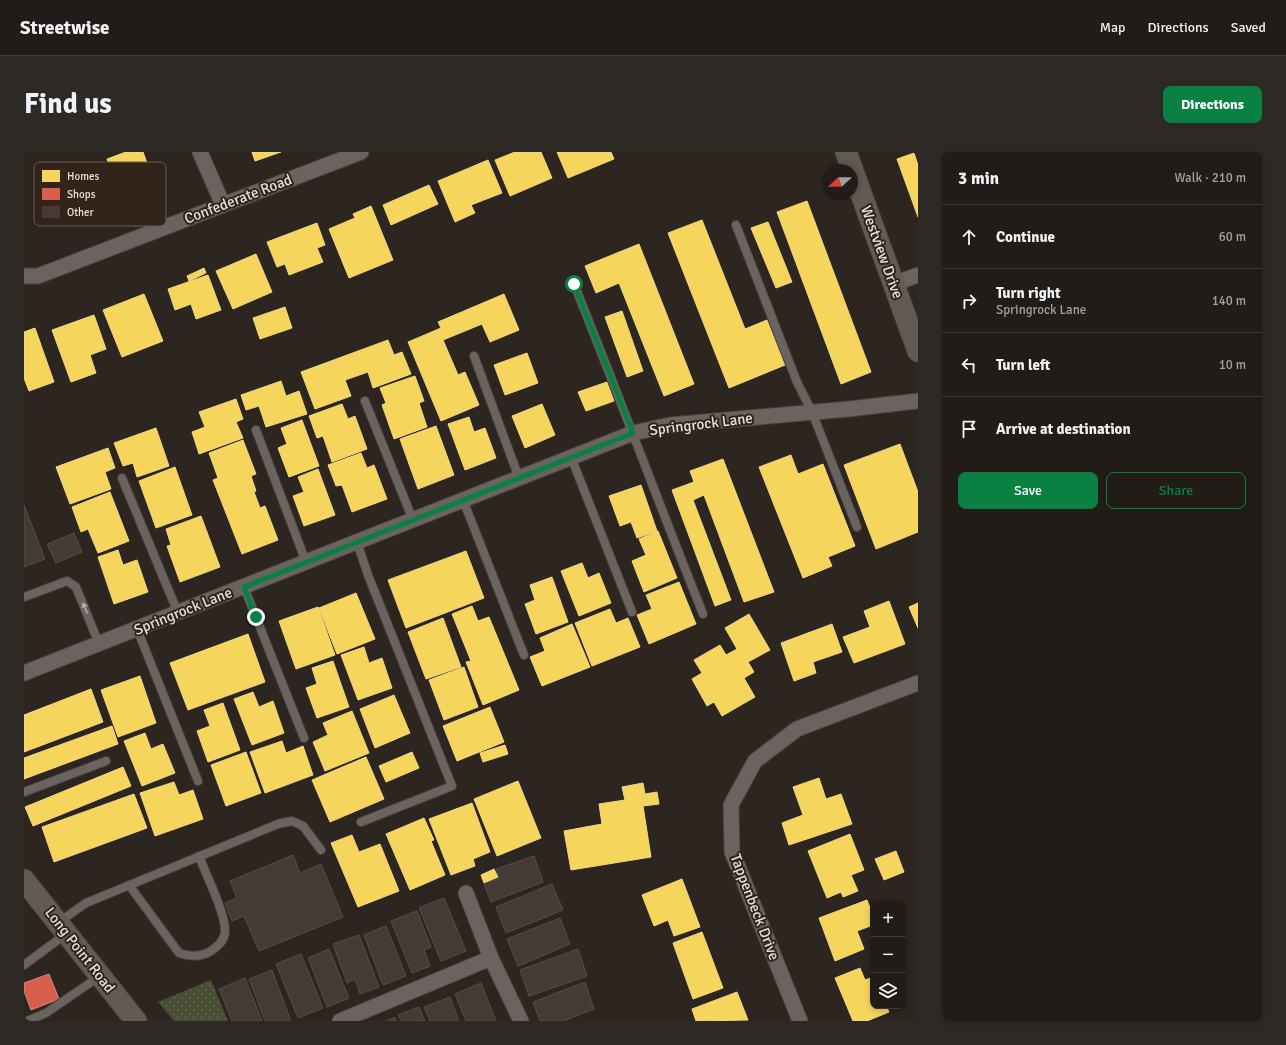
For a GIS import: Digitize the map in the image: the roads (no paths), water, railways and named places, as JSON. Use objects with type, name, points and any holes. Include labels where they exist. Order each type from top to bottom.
[{"type":"main road","name":"Westview Drive","points":[[846,152],[918,351]]},
{"type":"main road","name":"Long Point Road","points":[[24,880],[136,1021]]},
{"type":"street","points":[[200,152],[223,205]]},
{"type":"street","name":"Confederate Road","points":[[24,276],[38,276],[361,152]]},
{"type":"street","points":[[893,284],[918,275]]},
{"type":"street","name":"Springrock Lane","points":[[24,673],[633,433],[670,425],[918,401]]},
{"type":"street","name":"Tappenbeck Drive","points":[[800,1021],[732,852],[731,805],[755,761],[797,729],[918,683]]},
{"type":"street","points":[[466,893],[491,958],[521,1021]]},
{"type":"street","points":[[340,1021],[491,958]]},
{"type":"lane","points":[[736,225],[797,382],[812,412],[857,527]]},
{"type":"lane","points":[[574,284],[703,614]]},
{"type":"lane","points":[[474,356],[519,478]]},
{"type":"lane","points":[[365,401],[414,520]]},
{"type":"lane","points":[[256,430],[306,562]]},
{"type":"lane","points":[[571,457],[632,612]]},
{"type":"lane","points":[[122,478],[178,613]]},
{"type":"lane","points":[[463,500],[524,655]]},
{"type":"lane","points":[[357,542],[368,575],[452,786],[361,822]]},
{"type":"lane","points":[[24,597],[68,581],[76,587],[100,644]]},
{"type":"lane","points":[[244,587],[304,738]]},
{"type":"lane","points":[[138,629],[198,781]]},
{"type":"lane","points":[[24,792],[106,761]]},
{"type":"lane","points":[[24,965],[63,928],[86,903],[278,824],[292,821],[303,826],[320,850]]},
{"type":"lane","points":[[129,885],[179,953],[192,957],[207,953],[220,946],[225,933],[223,919],[199,856]]},
{"type":"lane","points":[[29,1021],[46,1013],[100,976]]}]
